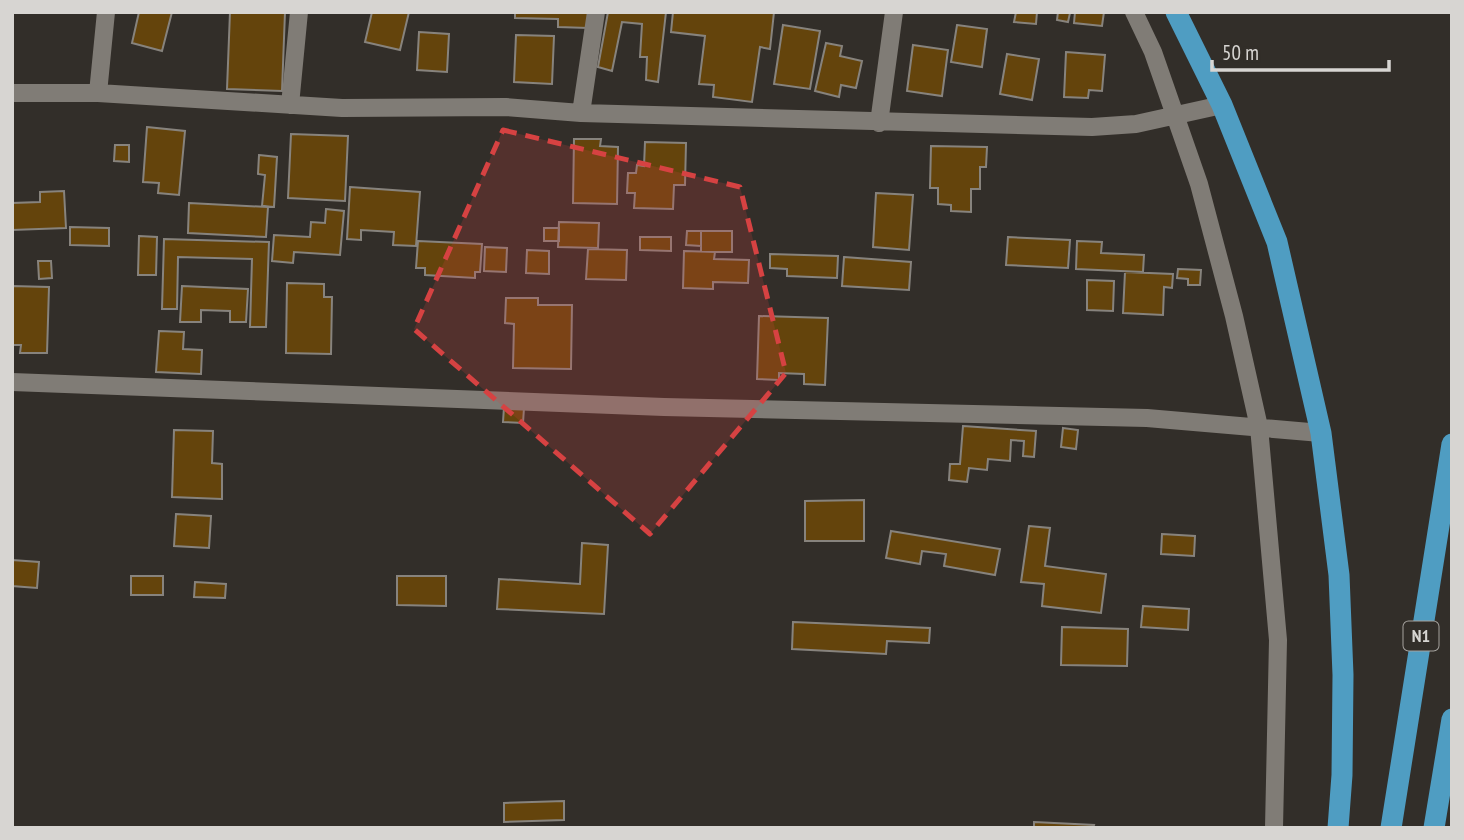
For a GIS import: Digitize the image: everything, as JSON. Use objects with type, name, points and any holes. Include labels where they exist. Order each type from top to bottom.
[{"type":"highway","points":[[1176,12],[1222,105],[1277,243],[1321,432],[1339,575],[1343,675],[1342,775],[1338,828]]},
{"type":"highway","name":"N1","points":[[1391,828],[1452,444]]},
{"type":"highway","points":[[1434,828],[1452,719]]},
{"type":"street","points":[[98,93],[106,12]]},
{"type":"street","points":[[290,105],[299,12]]},
{"type":"street","points":[[581,113],[596,12]]},
{"type":"street","points":[[879,122],[894,12]]},
{"type":"street","points":[[1134,12],[1153,52],[1199,184],[1259,427],[1278,640],[1274,828]]},
{"type":"street","points":[[12,93],[98,93],[342,108],[506,107],[581,113],[1092,127],[1136,124],[1222,105]]},
{"type":"street","points":[[12,382],[608,405],[1147,418],[1321,432]]},
{"type":"highlighted area","points":[[503,130],[740,187],[786,373],[650,534],[414,329]]},
{"type":"building","points":[[139,12],[172,12],[162,51],[132,43]]},
{"type":"building","points":[[230,12],[285,12],[282,91],[227,89]]},
{"type":"building","points":[[372,12],[409,12],[400,50],[365,42]]},
{"type":"building","points":[[515,12],[588,12],[588,28],[558,27],[558,19],[515,18]]},
{"type":"building","points":[[608,12],[666,12],[658,82],[646,80],[647,57],[640,57],[642,24],[622,22],[612,71],[598,67]]},
{"type":"building","points":[[673,12],[774,12],[770,49],[760,47],[752,102],[713,97],[714,85],[699,84],[705,36],[671,32]]},
{"type":"building","points":[[1016,12],[1037,12],[1036,24],[1014,22]]},
{"type":"building","points":[[1058,12],[1070,13],[1068,22],[1057,20]]},
{"type":"building","points":[[1075,12],[1104,12],[1102,26],[1074,23]]},
{"type":"building","points":[[783,25],[820,31],[810,89],[774,84]]},
{"type":"building","points":[[957,25],[987,29],[982,67],[951,62]]},
{"type":"building","points":[[419,32],[449,34],[447,72],[417,70]]},
{"type":"building","points":[[516,35],[554,36],[552,84],[514,82]]},
{"type":"building","points":[[826,43],[842,46],[840,56],[862,61],[856,88],[841,85],[839,97],[815,91]]},
{"type":"building","points":[[913,45],[948,50],[942,96],[907,91]]},
{"type":"building","points":[[1066,52],[1105,55],[1102,91],[1089,90],[1088,98],[1064,97]]},
{"type":"building","points":[[1007,54],[1039,59],[1032,100],[1000,94]]},
{"type":"building","points":[[147,127],[185,131],[179,195],[158,193],[159,183],[143,182]]},
{"type":"building","points":[[291,134],[348,136],[345,201],[288,198]]},
{"type":"building","points":[[574,139],[601,139],[600,146],[618,147],[617,204],[573,203]]},
{"type":"building","points":[[645,142],[686,143],[685,185],[674,185],[673,209],[634,208],[635,193],[627,193],[628,173],[636,173],[637,165],[644,166]]},
{"type":"building","points":[[115,145],[129,145],[129,162],[114,161]]},
{"type":"building","points":[[931,146],[987,147],[986,167],[980,167],[980,189],[971,189],[971,212],[951,211],[951,205],[938,204],[938,188],[930,188]]},
{"type":"building","points":[[259,155],[277,157],[274,207],[262,206],[265,175],[258,174]]},
{"type":"building","points":[[350,187],[420,192],[416,246],[393,245],[394,232],[361,230],[361,240],[347,239]]},
{"type":"building","points":[[64,191],[66,228],[12,230],[12,203],[40,202],[40,192]]},
{"type":"building","points":[[876,193],[913,195],[909,250],[873,247]]},
{"type":"building","points":[[189,203],[268,207],[266,237],[188,233]]},
{"type":"building","points":[[326,209],[344,211],[340,255],[294,252],[293,263],[272,261],[274,235],[310,237],[311,222],[325,223]]},
{"type":"building","points":[[559,222],[599,223],[598,248],[558,247]]},
{"type":"building","points":[[70,227],[109,228],[109,246],[70,245]]},
{"type":"building","points":[[544,228],[559,228],[559,241],[544,241]]},
{"type":"building","points":[[687,231],[701,231],[701,246],[686,245]]},
{"type":"building","points":[[701,231],[732,231],[732,252],[701,252]]},
{"type":"building","points":[[139,236],[157,237],[156,275],[138,275]]},
{"type":"building","points":[[640,237],[671,237],[671,251],[640,250]]},
{"type":"building","points":[[1008,237],[1070,240],[1068,268],[1006,265]]},
{"type":"building","points":[[164,239],[269,242],[266,327],[250,327],[252,259],[178,257],[177,309],[162,309]]},
{"type":"building","points":[[418,241],[482,244],[480,272],[475,272],[475,278],[425,275],[425,268],[416,268]]},
{"type":"building","points":[[1077,241],[1102,242],[1101,253],[1144,255],[1143,272],[1076,269]]},
{"type":"building","points":[[485,247],[507,248],[506,272],[484,271]]},
{"type":"building","points":[[588,249],[627,250],[626,280],[586,279]]},
{"type":"building","points":[[527,250],[549,251],[549,274],[526,273]]},
{"type":"building","points":[[684,251],[715,252],[714,259],[749,260],[748,283],[713,282],[713,289],[683,288]]},
{"type":"building","points":[[770,254],[838,256],[837,278],[787,276],[787,269],[770,268]]},
{"type":"building","points":[[844,257],[911,262],[909,290],[842,286]]},
{"type":"building","points":[[38,261],[51,261],[52,278],[39,279]]},
{"type":"building","points":[[1178,269],[1201,270],[1200,285],[1188,285],[1188,279],[1177,278]]},
{"type":"building","points":[[1125,272],[1173,274],[1172,288],[1164,287],[1163,315],[1123,313]]},
{"type":"building","points":[[1087,280],[1114,281],[1113,311],[1087,310]]},
{"type":"building","points":[[287,283],[324,284],[324,297],[332,297],[331,354],[286,353]]},
{"type":"building","points":[[12,286],[49,287],[47,353],[20,353],[21,345],[12,345]]},
{"type":"building","points":[[182,286],[248,289],[246,322],[230,322],[230,311],[201,310],[201,322],[180,322]]},
{"type":"building","points":[[506,298],[538,298],[538,305],[572,305],[571,369],[513,368],[514,324],[505,323]]},
{"type":"building","points":[[759,316],[828,318],[825,385],[804,384],[804,374],[779,373],[779,380],[757,379]]},
{"type":"building","points":[[159,331],[184,332],[183,349],[202,350],[201,374],[156,372]]},
{"type":"building","points":[[504,407],[524,408],[523,423],[503,422]]},
{"type":"building","points":[[963,426],[1036,431],[1034,457],[1023,456],[1024,441],[1011,440],[1010,461],[988,459],[987,470],[969,468],[967,482],[949,480],[950,464],[960,464]]},
{"type":"building","points":[[1063,428],[1078,430],[1076,449],[1061,447]]},
{"type":"building","points":[[174,430],[213,431],[212,463],[222,464],[222,499],[172,497]]},
{"type":"building","points":[[864,500],[864,541],[805,541],[805,501]]},
{"type":"building","points":[[176,514],[211,516],[209,548],[174,546]]},
{"type":"building","points":[[1029,526],[1050,528],[1045,566],[1106,574],[1101,613],[1042,606],[1044,584],[1021,582]]},
{"type":"building","points":[[891,531],[1000,549],[995,575],[944,566],[946,554],[922,551],[920,564],[886,558]]},
{"type":"building","points":[[1162,534],[1195,536],[1194,556],[1161,554]]},
{"type":"building","points":[[582,543],[608,545],[604,614],[497,609],[499,579],[580,584]]},
{"type":"building","points":[[12,560],[39,562],[37,588],[12,586]]},
{"type":"building","points":[[131,576],[163,576],[163,595],[131,595]]},
{"type":"building","points":[[397,576],[446,576],[446,606],[397,605]]},
{"type":"building","points":[[195,582],[226,584],[225,598],[194,597]]},
{"type":"building","points":[[1143,606],[1189,609],[1188,630],[1141,627]]},
{"type":"building","points":[[793,622],[930,628],[929,643],[887,641],[886,654],[792,649]]},
{"type":"building","points":[[1062,627],[1128,629],[1127,666],[1061,665]]},
{"type":"building","points":[[564,801],[564,820],[504,822],[504,803]]},
{"type":"building","points":[[1034,822],[1094,825],[1093,828],[1034,828]]}]
